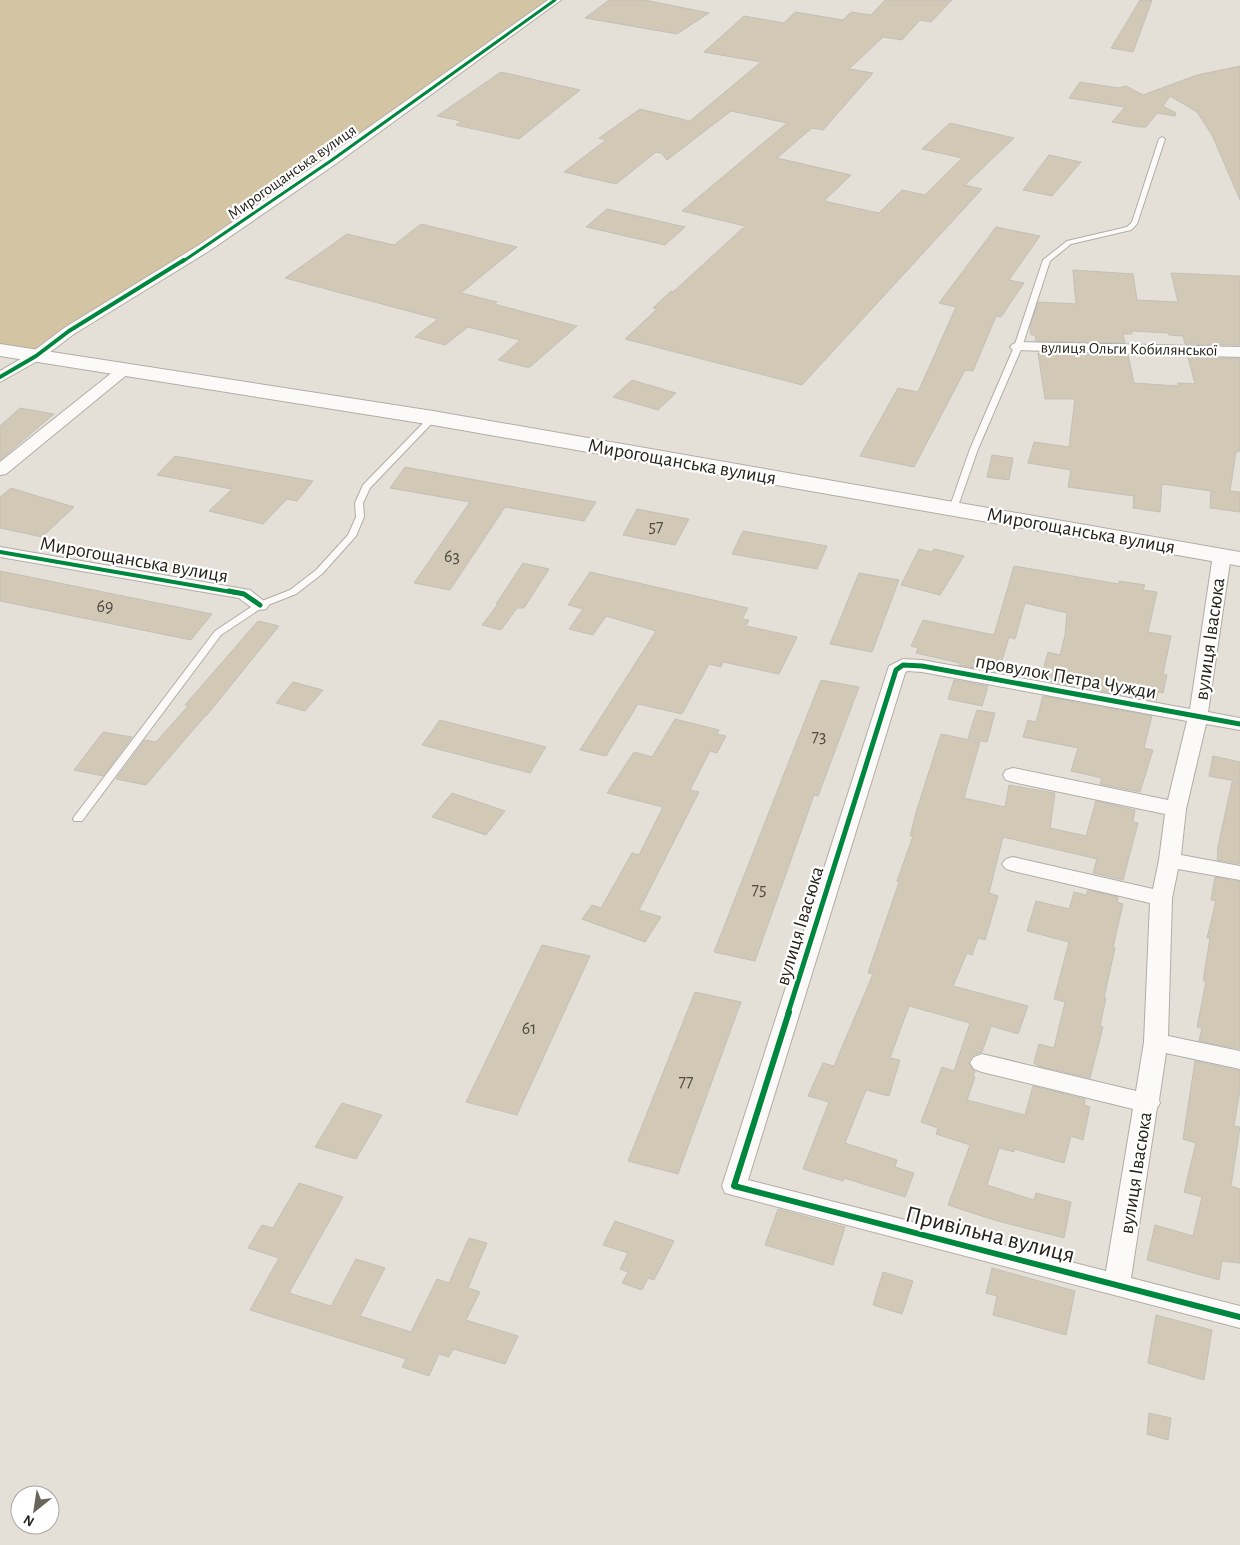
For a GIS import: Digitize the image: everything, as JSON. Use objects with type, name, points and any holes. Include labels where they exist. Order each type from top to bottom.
[{"type":"main road","points":[[0,350],[36,356]]},
{"type":"main road","name":"Мирогощанська вулиця","points":[[36,356],[433,418],[1231,557]]},
{"type":"street","name":"Мирогощанська вулиця","points":[[36,356],[69,331],[204,248],[332,160],[556,0]]},
{"type":"street","name":"вулиця Ольги Кобилянської","points":[[1018,346],[1240,352]]},
{"type":"street","points":[[0,377],[36,356]]},
{"type":"street","points":[[0,470],[124,370]]},
{"type":"street","name":"Мирогощанська вулиця","points":[[0,552],[244,594],[260,605]]},
{"type":"street","name":"вулиця Івасюка","points":[[1117,1286],[1148,1102],[1156,1042],[1161,898],[1170,860],[1176,809],[1198,717],[1231,557]]},
{"type":"street","name":"провулок Петра Чужди","points":[[893,677],[896,670],[902,665],[912,664],[1240,724]]},
{"type":"street","name":"вулиця Івасюка","points":[[735,1184],[893,677]]},
{"type":"street","points":[[1013,775],[1176,809]]},
{"type":"street","points":[[1170,860],[1240,873]]},
{"type":"street","points":[[1013,864],[1161,898]]},
{"type":"street","points":[[1156,1042],[1240,1060]]},
{"type":"street","points":[[982,1063],[1148,1102]]},
{"type":"street","name":"Привільна вулиця","points":[[735,1184],[734,1186],[738,1188],[1240,1317]]},
{"type":"lane","points":[[953,509],[974,449],[1018,346],[1047,260],[1069,242],[1129,229],[1135,223],[1162,139]]},
{"type":"lane","points":[[78,819],[218,633],[260,605],[293,592],[320,572],[352,536],[360,517],[359,503],[366,487],[433,418]]},
{"type":"shaded area","points":[[0,0],[555,0],[332,160],[36,356],[0,350]]},
{"type":"building","points":[[609,0],[645,0],[709,13],[677,34],[585,18]]},
{"type":"building","points":[[885,0],[952,0],[931,22],[920,20],[902,40],[883,37],[849,69],[873,73],[823,130],[812,128],[777,158],[851,175],[824,201],[879,213],[902,190],[925,195],[962,158],[922,149],[950,123],[1014,138],[965,185],[982,189],[802,385],[625,339],[657,309],[653,308],[671,291],[673,292],[745,226],[682,211],[787,123],[731,111],[667,160],[661,153],[656,152],[616,184],[564,172],[606,140],[599,138],[640,109],[690,121],[761,62],[704,52],[744,16],[784,23],[795,12],[843,20],[851,12],[871,15]]},
{"type":"building","points":[[1140,0],[1152,0],[1133,52],[1111,48]]},
{"type":"building","points":[[1240,66],[1240,200],[1212,135],[1197,112],[1170,96],[1163,106],[1176,113],[1175,116],[1157,113],[1146,127],[1139,127],[1112,122],[1125,107],[1069,98],[1080,82],[1118,88],[1126,86],[1143,95],[1197,75]]},
{"type":"building","points":[[501,72],[580,90],[519,139],[456,125],[461,121],[437,116]]},
{"type":"building","points":[[1049,155],[1081,162],[1052,196],[1023,190]]},
{"type":"building","points":[[607,209],[685,227],[665,245],[586,227]]},
{"type":"building","points":[[421,224],[517,247],[461,293],[497,302],[494,304],[577,326],[530,367],[526,367],[498,360],[520,340],[468,327],[445,345],[415,337],[438,319],[285,278],[347,234],[394,245]]},
{"type":"building","points":[[996,227],[1040,236],[1009,280],[1024,283],[1001,317],[996,316],[973,371],[965,370],[914,467],[860,456],[898,388],[918,392],[956,307],[939,303]]},
{"type":"building","points":[[1073,270],[1133,274],[1137,300],[1178,302],[1171,273],[1240,276],[1240,345],[1185,344],[1183,336],[1169,335],[1168,333],[1132,331],[1132,334],[1123,334],[1125,343],[1036,341],[1035,335],[1031,335],[1030,327],[1038,302],[1076,304]]},
{"type":"building","points":[[1038,353],[1128,355],[1134,383],[1178,386],[1178,383],[1195,384],[1188,357],[1240,359],[1240,451],[1236,452],[1230,491],[1240,492],[1240,512],[1210,508],[1211,491],[1162,484],[1160,512],[1133,508],[1134,496],[1068,487],[1071,470],[1028,463],[1034,442],[1069,447],[1075,399],[1045,399]]},
{"type":"building","points":[[632,380],[676,393],[658,410],[613,397]]},
{"type":"building","points":[[20,408],[54,414],[0,460],[0,426]]},
{"type":"building","points":[[992,455],[1013,458],[1009,480],[987,477]]},
{"type":"building","points":[[175,456],[313,481],[297,501],[287,499],[263,524],[209,511],[232,489],[157,475]]},
{"type":"building","points":[[405,467],[596,502],[584,521],[505,507],[450,590],[414,583],[470,502],[390,488]]},
{"type":"building","points":[[11,488],[74,507],[42,537],[0,528],[0,497]]},
{"type":"building","points":[[637,509],[689,519],[675,545],[623,535]]},
{"type":"building","points":[[743,531],[827,546],[817,569],[732,554]]},
{"type":"building","points":[[919,549],[932,552],[934,549],[964,556],[940,595],[901,585]]},
{"type":"building","points":[[523,563],[549,569],[524,608],[517,608],[501,630],[482,625],[498,604],[496,604]]},
{"type":"building","points":[[1014,566],[1119,584],[1119,581],[1145,585],[1143,590],[1157,592],[1148,632],[1171,636],[1163,674],[1167,675],[1163,693],[1158,692],[1156,701],[1048,681],[1050,672],[1043,670],[1048,652],[1060,655],[1065,635],[1067,613],[1025,603],[1015,639],[1009,637],[1001,664],[996,663],[993,671],[959,665],[960,663],[916,653],[918,648],[911,646],[923,620],[994,635]]},
{"type":"building","points":[[0,571],[212,614],[191,640],[0,601]]},
{"type":"building","points":[[590,572],[748,608],[742,619],[749,620],[746,626],[797,637],[779,674],[723,662],[721,667],[709,664],[682,714],[638,704],[606,756],[580,750],[656,631],[606,616],[593,635],[569,629],[583,609],[568,605]]},
{"type":"building","points":[[859,573],[899,580],[872,652],[830,644]]},
{"type":"building","points":[[258,621],[279,626],[207,715],[146,785],[116,779],[145,740],[156,742],[189,705],[185,705]]},
{"type":"building","points":[[821,680],[859,687],[818,796],[814,795],[755,961],[714,952]]},
{"type":"building","points":[[954,680],[988,686],[982,706],[948,699]]},
{"type":"building","points":[[293,682],[323,690],[305,711],[276,703]]},
{"type":"building","points":[[1043,696],[1152,716],[1144,748],[1153,750],[1140,792],[1100,784],[1102,778],[1071,771],[1078,748],[1023,737],[1028,720],[1036,722]]},
{"type":"building","points":[[977,710],[995,713],[987,742],[968,738]]},
{"type":"building","points":[[675,719],[719,730],[717,734],[726,736],[717,753],[710,751],[690,790],[699,792],[639,910],[661,917],[645,942],[582,919],[592,905],[601,908],[632,853],[639,855],[663,807],[607,793],[634,752],[652,757]]},
{"type":"building","points":[[440,720],[546,747],[530,773],[422,745]]},
{"type":"building","points":[[103,732],[132,737],[103,776],[74,770]]},
{"type":"building","points":[[941,734],[980,742],[964,798],[1005,807],[1009,785],[1055,793],[1050,828],[1086,836],[1096,801],[1135,810],[1133,822],[1138,823],[1123,880],[1093,873],[1097,859],[1003,837],[989,893],[998,896],[985,940],[978,938],[972,955],[967,953],[953,986],[1028,1006],[1018,1034],[991,1026],[982,1052],[973,1055],[968,1062],[975,1071],[973,1076],[975,1077],[967,1100],[1025,1115],[1033,1086],[1085,1099],[1084,1105],[1090,1107],[1083,1140],[1071,1136],[1064,1163],[1014,1149],[1014,1152],[999,1148],[987,1185],[1034,1200],[1036,1193],[1071,1202],[1064,1238],[994,1220],[948,1205],[970,1145],[936,1134],[938,1128],[921,1122],[942,1067],[954,1071],[970,1023],[909,1006],[890,1058],[900,1060],[889,1096],[866,1090],[845,1143],[897,1160],[895,1167],[914,1173],[905,1197],[844,1178],[843,1181],[803,1169],[829,1102],[808,1096],[823,1063],[834,1066],[873,974],[868,973],[899,882],[897,881],[913,836],[910,836],[917,809]]},
{"type":"building","points":[[1213,756],[1240,762],[1240,782],[1209,776]]},
{"type":"building","points":[[1232,782],[1240,783],[1240,864],[1217,860],[1217,851]]},
{"type":"building","points":[[452,793],[505,811],[486,835],[432,817]]},
{"type":"building","points":[[1215,877],[1240,882],[1240,1049],[1199,1041],[1202,1028],[1197,1027],[1206,981],[1203,981],[1210,938],[1207,938],[1216,901],[1211,900]]},
{"type":"building","points":[[1088,890],[1118,897],[1117,902],[1123,904],[1104,998],[1106,998],[1100,1026],[1103,1027],[1090,1078],[1038,1066],[1034,1063],[1039,1044],[1054,1048],[1065,1002],[1054,999],[1069,942],[1027,931],[1036,901],[1069,909],[1074,892],[1086,895]]},
{"type":"building","points":[[542,945],[590,956],[517,1115],[466,1102]]},
{"type":"building","points":[[695,992],[741,1002],[678,1174],[628,1161]]},
{"type":"building","points":[[1195,1061],[1240,1071],[1240,1090],[1234,1126],[1240,1127],[1231,1186],[1240,1189],[1240,1263],[1222,1261],[1219,1280],[1147,1260],[1155,1225],[1193,1236],[1202,1197],[1184,1192],[1196,1143],[1183,1139]]},
{"type":"building","points":[[342,1103],[382,1115],[356,1159],[315,1147]]},
{"type":"building","points":[[299,1183],[343,1197],[289,1293],[331,1306],[356,1259],[385,1268],[360,1316],[411,1332],[437,1279],[449,1283],[469,1238],[487,1243],[468,1288],[480,1292],[466,1320],[518,1336],[505,1364],[453,1349],[449,1357],[439,1354],[429,1376],[402,1367],[406,1359],[250,1310],[279,1258],[248,1248],[262,1225],[273,1228]]},
{"type":"building","points":[[778,1209],[845,1227],[833,1265],[765,1245]]},
{"type":"building","points":[[615,1221],[674,1241],[654,1280],[648,1278],[642,1290],[622,1283],[628,1272],[620,1269],[628,1253],[603,1245]]},
{"type":"building","points":[[992,1268],[1075,1291],[1066,1335],[993,1315],[997,1296],[986,1293]]},
{"type":"building","points":[[883,1272],[913,1281],[902,1314],[873,1305]]},
{"type":"building","points":[[1156,1315],[1212,1330],[1204,1380],[1148,1363]]},
{"type":"building","points":[[1149,1413],[1171,1418],[1168,1440],[1147,1434]]},
{"type":"cycle path","points":[[0,377],[36,356],[69,331],[204,248],[332,160],[555,0]]},
{"type":"cycle path","points":[[0,552],[244,594],[260,605]]},
{"type":"cycle path","points":[[1240,724],[922,666],[903,665],[896,670],[734,1186],[1240,1317]]}]
